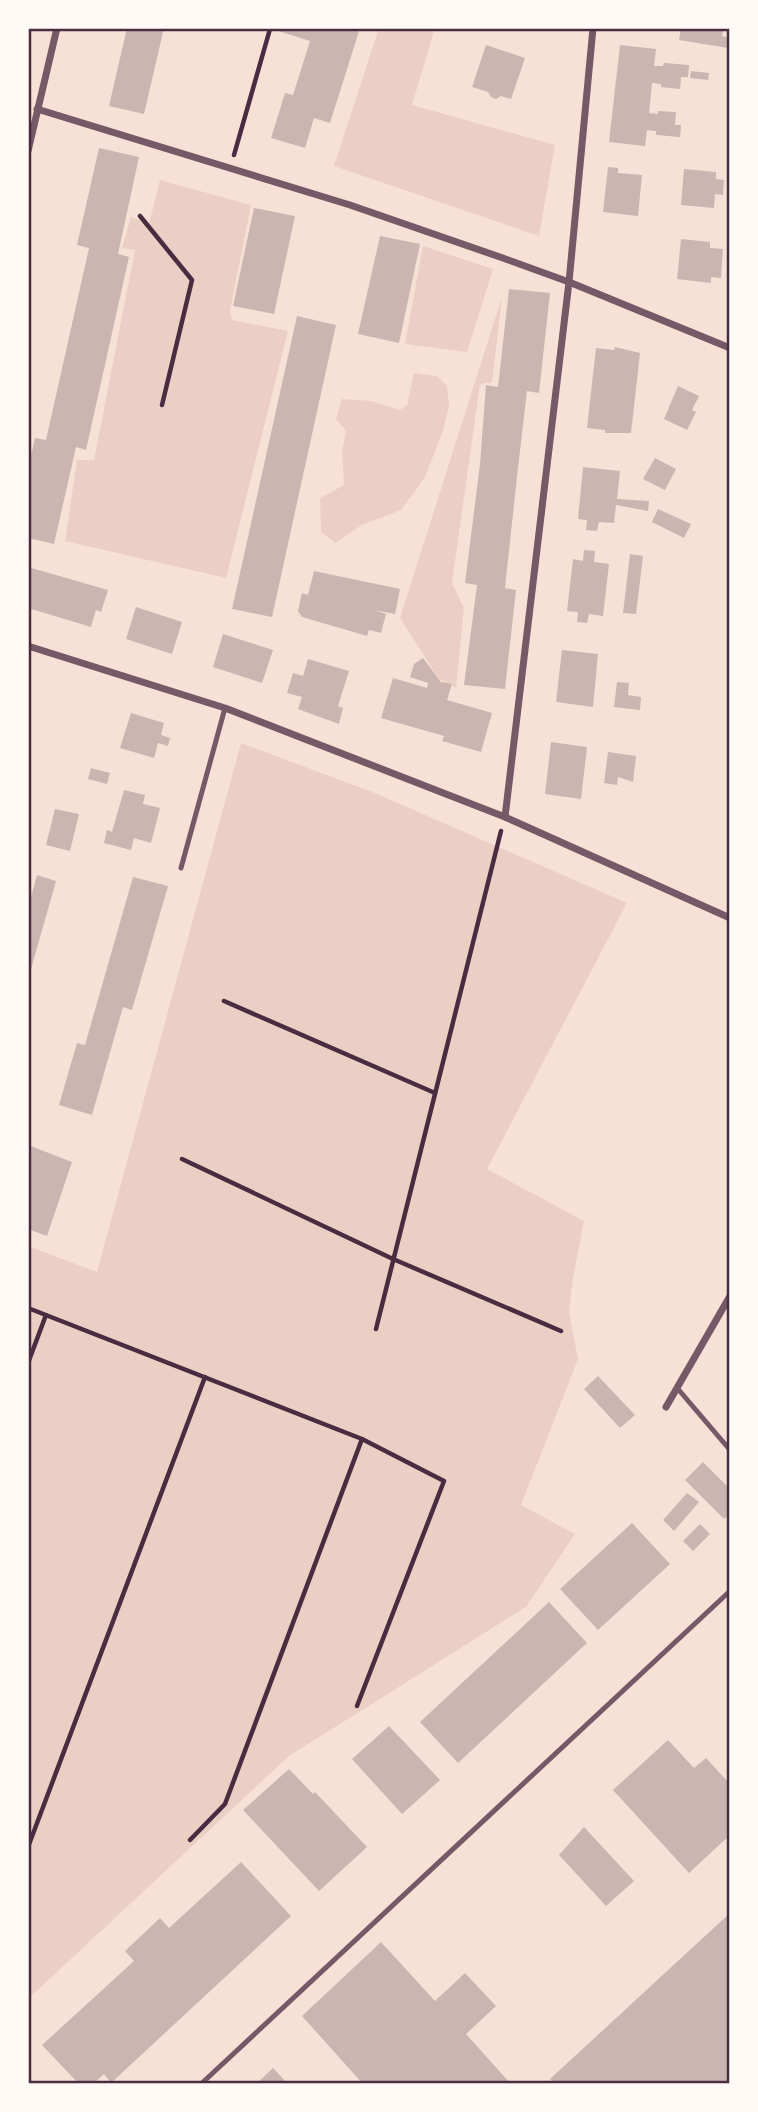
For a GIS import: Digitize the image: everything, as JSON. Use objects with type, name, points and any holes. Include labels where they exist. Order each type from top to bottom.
[{"type":"street","points":[[28,151],[57,28]]},
{"type":"street","points":[[505,817],[569,282],[593,28]]},
{"type":"street","points":[[37,109],[350,205],[569,282],[730,348]]},
{"type":"street","points":[[28,646],[225,708],[505,817],[730,918]]},
{"type":"street","points":[[666,1407],[730,1296]]},
{"type":"lane","points":[[181,867],[225,708]]},
{"type":"lane","points":[[678,1389],[730,1450]]},
{"type":"lane","points":[[201,2084],[730,1591]]},
{"type":"path","points":[[231,170],[270,29]]},
{"type":"path","points":[[140,216],[192,280],[162,405]]},
{"type":"path","points":[[376,1329],[497,846]]},
{"type":"path","points":[[224,1001],[435,1093]]},
{"type":"path","points":[[182,1159],[393,1259],[561,1332]]},
{"type":"path","points":[[28,1307],[362,1439],[444,1482],[357,1706]]},
{"type":"path","points":[[28,1363],[46,1315]]},
{"type":"path","points":[[28,1847],[205,1377]]},
{"type":"path","points":[[190,1840],[225,1804],[362,1439]]},
{"type":"shaded area","points":[[379,28],[435,28],[412,105],[555,145],[539,236],[334,166]]},
{"type":"shaded area","points":[[160,180],[251,205],[230,310],[232,320],[288,331],[226,578],[65,541],[77,460],[94,460],[135,250],[122,248],[131,217],[149,224]]},
{"type":"shaded area","points":[[423,246],[493,269],[467,352],[405,344]]},
{"type":"shaded area","points":[[502,297],[492,382],[480,384],[452,583],[464,608],[456,688],[439,679],[400,618]]},
{"type":"shaded area","points":[[414,373],[437,376],[447,386],[449,405],[443,431],[425,477],[401,510],[362,525],[335,543],[321,532],[320,498],[344,485],[342,453],[346,431],[336,419],[342,399],[372,401],[399,410],[407,406]]},
{"type":"shaded area","points":[[241,743],[375,793],[627,903],[487,1169],[584,1221],[569,1312],[578,1359],[521,1505],[575,1534],[526,1607],[289,1756],[28,1999],[28,1246],[97,1272]]},
{"type":"building","points":[[127,28],[164,28],[144,114],[109,106]]},
{"type":"building","points":[[269,28],[360,28],[330,123],[314,118],[305,148],[271,138],[285,93],[293,95],[310,41]]},
{"type":"building","points":[[681,28],[723,30],[722,36],[730,38],[728,48],[679,40]]},
{"type":"building","points":[[486,45],[525,58],[511,99],[501,96],[496,99],[488,92],[472,87]]},
{"type":"building","points":[[620,45],[656,49],[654,66],[663,66],[664,63],[689,65],[688,77],[681,77],[680,89],[652,83],[649,113],[676,112],[675,125],[681,125],[680,137],[656,135],[656,131],[647,130],[645,146],[609,142]]},
{"type":"building","points":[[691,71],[709,73],[708,80],[690,78]]},
{"type":"building","points":[[99,148],[139,157],[118,254],[129,257],[86,450],[76,447],[54,544],[28,538],[28,469],[35,438],[46,440],[89,248],[77,245]]},
{"type":"building","points":[[608,167],[618,168],[618,173],[642,175],[638,216],[603,212]]},
{"type":"building","points":[[684,169],[716,172],[716,179],[724,180],[723,195],[715,194],[714,208],[681,205]]},
{"type":"building","points":[[254,208],[295,216],[274,314],[233,306]]},
{"type":"building","points":[[380,236],[420,244],[399,343],[358,334]]},
{"type":"building","points":[[681,239],[710,242],[710,248],[723,249],[721,278],[711,277],[711,283],[677,279]]},
{"type":"building","points":[[509,289],[550,293],[539,393],[527,391],[518,468],[505,588],[516,590],[505,689],[464,685],[477,585],[465,583],[480,464],[486,385],[498,387]]},
{"type":"building","points":[[297,316],[336,325],[272,617],[232,609]]},
{"type":"building","points":[[615,347],[640,353],[631,433],[605,433],[605,430],[587,428],[596,348],[614,350]]},
{"type":"building","points":[[678,386],[699,396],[692,410],[696,412],[687,430],[664,419]]},
{"type":"building","points":[[655,458],[676,469],[665,490],[643,479]]},
{"type":"building","points":[[583,467],[620,471],[617,499],[649,501],[648,511],[616,505],[614,523],[599,522],[597,531],[586,530],[587,520],[578,519]]},
{"type":"building","points":[[658,509],[691,524],[684,538],[652,522]]},
{"type":"building","points":[[584,550],[595,551],[594,562],[609,564],[603,616],[589,614],[587,623],[577,622],[578,612],[567,611],[573,559],[583,561]]},
{"type":"building","points":[[630,554],[643,556],[636,614],[623,613]]},
{"type":"building","points":[[28,567],[108,590],[101,612],[96,610],[91,627],[28,608]]},
{"type":"building","points":[[314,571],[400,589],[395,614],[374,610],[386,614],[381,633],[369,630],[367,636],[302,617],[298,611],[302,593],[308,595]]},
{"type":"building","points":[[136,607],[182,622],[172,654],[126,639]]},
{"type":"building","points":[[223,634],[273,650],[262,683],[213,667]]},
{"type":"building","points":[[562,650],[598,654],[593,707],[556,702]]},
{"type":"building","points":[[423,658],[441,682],[452,684],[447,700],[492,713],[481,752],[442,741],[444,736],[381,718],[393,678],[427,688],[428,683],[410,677],[414,664]]},
{"type":"building","points":[[308,659],[349,671],[338,706],[343,708],[339,724],[298,709],[302,697],[287,693],[293,673],[303,676]]},
{"type":"building","points":[[617,682],[629,683],[628,695],[641,697],[640,710],[614,707]]},
{"type":"building","points":[[131,713],[164,723],[161,735],[170,738],[168,746],[158,743],[154,758],[120,748]]},
{"type":"building","points":[[551,742],[587,747],[581,799],[545,794]]},
{"type":"building","points":[[608,752],[636,756],[633,782],[618,777],[617,785],[604,783]]},
{"type":"building","points":[[91,768],[110,773],[107,784],[88,779]]},
{"type":"building","points":[[124,790],[145,795],[143,804],[160,808],[151,843],[134,838],[131,850],[104,843],[107,830],[112,832]]},
{"type":"building","points":[[55,809],[79,814],[70,851],[46,845]]},
{"type":"building","points":[[37,875],[56,881],[29,976],[28,908]]},
{"type":"building","points":[[133,877],[168,886],[132,1010],[123,1007],[92,1115],[59,1105],[77,1043],[85,1045]]},
{"type":"building","points":[[28,1145],[72,1162],[47,1236],[28,1229]]},
{"type":"building","points":[[598,1376],[635,1415],[620,1428],[584,1389]]},
{"type":"building","points":[[703,1462],[730,1489],[730,1514],[724,1519],[685,1480]]},
{"type":"building","points":[[687,1493],[699,1502],[674,1531],[663,1520]]},
{"type":"building","points":[[632,1523],[670,1564],[598,1630],[560,1589]]},
{"type":"building","points":[[700,1524],[710,1534],[693,1551],[683,1541]]},
{"type":"building","points":[[549,1602],[587,1643],[458,1763],[420,1722]]},
{"type":"building","points":[[389,1726],[440,1780],[402,1814],[352,1759]]},
{"type":"building","points":[[668,1740],[694,1768],[706,1758],[730,1784],[730,1835],[689,1873],[613,1790]]},
{"type":"building","points":[[289,1769],[313,1794],[315,1792],[367,1847],[319,1891],[243,1810]]},
{"type":"building","points":[[584,1827],[634,1881],[606,1906],[559,1855]]},
{"type":"building","points":[[241,1862],[291,1916],[111,2083],[104,2074],[93,2084],[79,2084],[42,2045],[134,1961],[125,1951],[160,1918],[169,1928]]},
{"type":"building","points":[[730,1913],[730,2084],[555,2084],[550,2079]]},
{"type":"building","points":[[381,1942],[435,2001],[465,1973],[496,2006],[466,2034],[511,2084],[363,2084],[302,2016]]},
{"type":"building","points":[[273,2068],[288,2084],[256,2084]]}]
